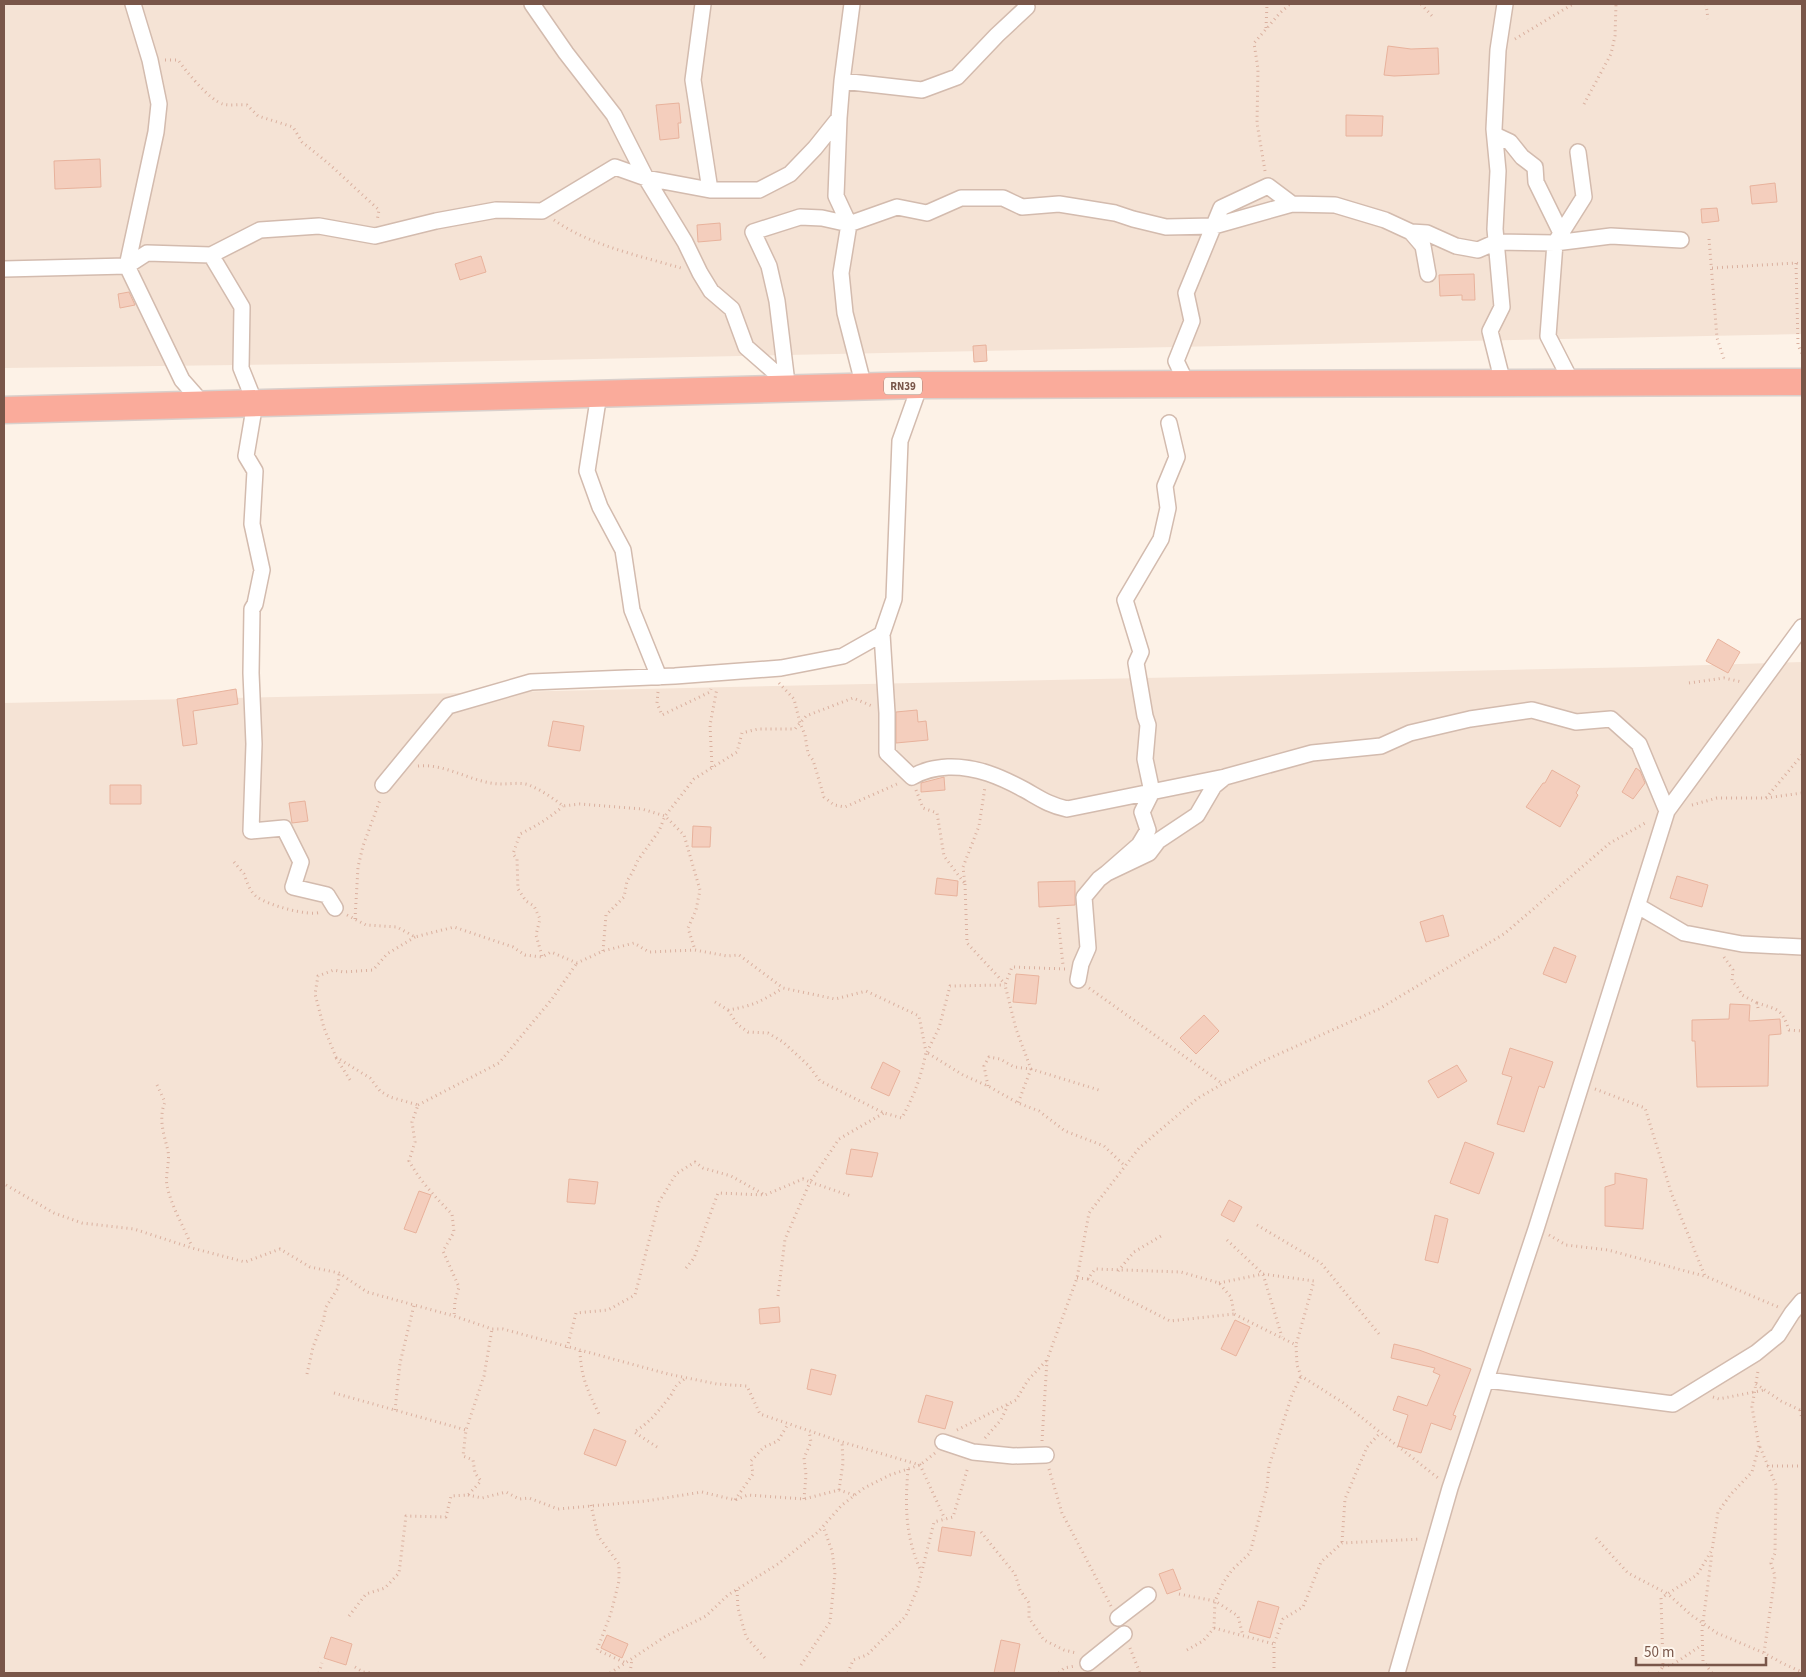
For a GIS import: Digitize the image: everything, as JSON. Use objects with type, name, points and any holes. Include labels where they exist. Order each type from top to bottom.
[{"type":"highway","name":"RN39","points":[[4,410],[599,394],[798,385],[864,388],[920,385],[1802,382]]},
{"type":"street","points":[[133,4],[150,60],[159,104],[156,132],[127,266],[182,380],[204,405]]},
{"type":"street","points":[[532,4],[566,53],[614,115],[646,178],[685,242],[700,273],[711,291],[732,309],[746,347],[798,385]]},
{"type":"street","points":[[704,4],[693,80],[710,190]]},
{"type":"street","points":[[852,4],[842,81],[836,196],[849,224],[841,273],[845,314],[864,388]]},
{"type":"street","points":[[1503,383],[1490,331],[1502,307],[1495,229],[1498,171],[1495,136],[1498,50],[1505,4]]},
{"type":"street","points":[[842,81],[922,90],[957,77],[1027,7]]},
{"type":"street","points":[[4,269],[127,266],[147,253],[210,255],[260,230],[319,226],[375,236],[436,220],[496,210],[542,211],[615,166],[646,178],[710,190],[759,190],[790,174],[815,148],[839,118]]},
{"type":"street","points":[[1495,136],[1510,142],[1522,157],[1535,167],[1536,182],[1558,238]]},
{"type":"street","points":[[1572,382],[1548,336],[1558,238],[1584,197],[1578,152]]},
{"type":"street","points":[[1536,182],[1571,218]]},
{"type":"street","points":[[1187,384],[1176,361],[1192,322],[1186,293],[1222,208],[1268,186],[1292,204]]},
{"type":"street","points":[[798,385],[769,266],[753,232],[800,217],[822,218],[849,224],[897,207],[927,213],[960,198],[1003,198],[1022,207],[1059,204],[1115,213],[1166,226],[1214,226],[1292,204],[1335,205],[1385,220],[1411,232],[1428,233],[1456,246],[1478,250],[1496,242],[1558,238],[1610,236],[1681,240]]},
{"type":"street","points":[[1411,232],[1423,246],[1428,274]]},
{"type":"street","points":[[210,255],[242,307],[241,368],[255,403],[246,456],[255,471],[252,524],[262,570],[255,604],[252,609],[251,673],[254,744],[251,831],[284,828],[301,862],[293,887],[327,895],[335,908]]},
{"type":"street","points":[[920,385],[900,441],[894,599],[882,634],[887,714],[887,753],[912,778],[920,772],[931,768],[960,767],[988,772],[1052,806],[1067,809],[1225,777],[1312,753],[1381,746],[1410,733],[1470,719],[1532,710],[1576,722],[1611,719],[1639,744],[1666,811]]},
{"type":"street","points":[[599,394],[587,471],[600,507],[623,550],[632,610],[659,677]]},
{"type":"street","points":[[1078,980],[1081,964],[1088,948],[1084,897],[1099,880],[1139,845],[1148,830],[1142,812],[1152,792],[1146,759],[1148,725],[1136,662],[1141,652],[1125,600],[1161,539],[1168,508],[1165,486],[1177,457],[1169,423]]},
{"type":"street","points":[[1397,1673],[1450,1488],[1536,1229],[1666,811],[1802,627]]},
{"type":"street","points":[[383,785],[448,706],[531,682],[659,677],[769,669],[843,656],[882,634]]},
{"type":"street","points":[[1107,873],[1134,862],[1149,853],[1158,841],[1197,815],[1214,786],[1225,777]]},
{"type":"street","points":[[1638,906],[1684,933],[1742,944],[1802,947]]},
{"type":"street","points":[[1487,1380],[1673,1404],[1756,1353],[1778,1335],[1797,1307]]},
{"type":"street","points":[[943,1442],[973,1452],[1013,1456],[1046,1455]]},
{"type":"street","points":[[1118,1618],[1148,1595]]},
{"type":"street","points":[[1088,1663],[1124,1634]]},
{"type":"path","points":[[1266,29],[1267,4]]},
{"type":"path","points":[[1268,186],[1257,123],[1258,69],[1254,43],[1280,12],[1290,4]]},
{"type":"path","points":[[1421,4],[1432,16]]},
{"type":"path","points":[[1498,50],[1573,4]]},
{"type":"path","points":[[1584,104],[1610,54],[1615,36],[1616,4]]},
{"type":"path","points":[[1706,4],[1708,19]]},
{"type":"path","points":[[150,60],[178,60],[186,72],[204,91],[221,104],[247,105],[258,116],[293,127],[302,142],[379,210],[375,236]]},
{"type":"path","points":[[542,211],[567,229],[610,247],[700,273]]},
{"type":"path","points":[[1709,239],[1718,338],[1732,382]]},
{"type":"path","points":[[1712,268],[1796,263],[1802,265]]},
{"type":"path","points":[[1796,263],[1798,345],[1802,354]]},
{"type":"path","points":[[769,669],[773,679],[794,699],[805,735],[808,754],[813,760],[824,797],[834,805],[846,807],[912,778],[923,808],[937,813],[944,856],[966,884]]},
{"type":"path","points":[[659,677],[657,703],[662,715],[710,692],[719,673]]},
{"type":"path","points":[[712,767],[710,725],[719,673]]},
{"type":"path","points":[[1689,683],[1724,678],[1757,686]]},
{"type":"path","points":[[603,950],[606,915],[624,897],[627,881],[638,860],[659,831],[665,816],[694,779],[736,752],[742,733],[758,729],[795,730],[806,716],[853,698],[887,714]]},
{"type":"path","points":[[1766,798],[1802,755]]},
{"type":"path","points":[[397,769],[421,766],[437,767],[501,784],[528,785],[553,798],[563,806]]},
{"type":"path","points":[[988,772],[979,826],[964,867],[967,943],[1005,984],[1016,1029],[1031,1069],[1018,1103]]},
{"type":"path","points":[[355,920],[358,867],[363,846],[380,802],[383,785]]},
{"type":"path","points":[[1118,1618],[1062,1513],[1042,1443],[1046,1360],[1077,1278],[1089,1213],[1139,1148],[1198,1098],[1261,1062],[1379,1009],[1504,934],[1610,843],[1666,811],[1717,798],[1766,798],[1802,793]]},
{"type":"path","points":[[542,957],[536,935],[540,919],[534,906],[526,901],[518,889],[517,859],[513,854],[520,834],[538,826],[563,806],[580,804],[642,810],[665,816],[684,835],[700,890],[696,910],[688,928],[695,950]]},
{"type":"path","points":[[234,862],[244,874],[246,882],[257,897],[286,909],[315,914],[335,908],[366,925],[397,927],[415,937]]},
{"type":"path","points":[[1058,918],[1064,968]]},
{"type":"path","points":[[352,1083],[336,1057],[324,1028],[315,994],[318,976],[334,970],[343,972],[373,970],[387,954],[415,937],[454,927],[513,947],[525,956],[542,957],[551,952],[577,963]]},
{"type":"path","points":[[1717,938],[1721,951],[1733,970],[1732,981],[1742,995],[1777,1009],[1783,1014],[1789,1030],[1802,1031]]},
{"type":"path","points":[[454,1316],[455,1301],[459,1287],[444,1251],[454,1232],[452,1214],[415,1172],[409,1160],[415,1142],[412,1122],[418,1105],[499,1063],[552,999],[577,963],[603,950],[634,943],[649,952],[695,950],[727,956],[739,955],[783,988],[835,999],[866,991],[919,1016],[926,1052],[922,1076],[902,1118],[884,1113],[820,1082],[809,1066],[783,1042],[768,1033],[748,1032],[737,1024],[728,1010],[714,1002]]},
{"type":"path","points":[[1005,984],[1012,967],[1064,968],[1223,1084]]},
{"type":"path","points":[[926,1052],[940,1028],[950,986],[1005,984]]},
{"type":"path","points":[[728,1010],[757,1004],[783,988]]},
{"type":"path","points":[[1758,1003],[1758,1008]]},
{"type":"path","points":[[926,1052],[964,1076],[988,1086],[1018,1103],[1039,1111],[1065,1131],[1104,1146],[1125,1166]]},
{"type":"path","points":[[336,1057],[370,1078],[380,1091],[390,1097],[418,1105]]},
{"type":"path","points":[[988,1086],[984,1066],[989,1057],[1000,1059],[1014,1067],[1031,1069],[1102,1090]]},
{"type":"path","points":[[1582,1084],[1645,1108],[1672,1195],[1705,1276]]},
{"type":"path","points":[[157,1085],[165,1102],[161,1112],[162,1131],[168,1153],[167,1184],[176,1214],[192,1248]]},
{"type":"path","points":[[778,1296],[785,1239],[810,1182],[839,1139],[884,1113]]},
{"type":"path","points":[[567,1348],[576,1312],[608,1310],[634,1295],[659,1202],[676,1174],[695,1162],[703,1168],[731,1176],[764,1195]]},
{"type":"path","points":[[686,1268],[694,1258],[718,1193],[764,1195],[803,1180],[851,1196]]},
{"type":"path","points":[[6,1185],[54,1213],[82,1223],[134,1229],[192,1248],[245,1262],[280,1249],[310,1267],[339,1274],[367,1292],[454,1316],[492,1329],[504,1329],[567,1348],[686,1378],[717,1384],[747,1386],[760,1414],[842,1442],[920,1465],[945,1519]]},
{"type":"path","points":[[1257,1225],[1321,1263],[1379,1334]]},
{"type":"path","points":[[1536,1229],[1566,1245],[1608,1250],[1705,1276],[1797,1307]]},
{"type":"path","points":[[1118,1271],[1134,1252],[1161,1236]]},
{"type":"path","points":[[1228,1240],[1263,1274],[1283,1337]]},
{"type":"path","points":[[1088,1279],[1095,1269],[1181,1272],[1219,1283],[1263,1274],[1314,1281],[1296,1345],[1297,1366],[1301,1376],[1342,1402],[1450,1488]]},
{"type":"path","points":[[307,1374],[313,1347],[323,1322],[326,1307],[338,1288],[339,1274]]},
{"type":"path","points":[[1077,1278],[1088,1279],[1170,1321],[1234,1314],[1296,1345]]},
{"type":"path","points":[[1219,1283],[1231,1298],[1234,1314]]},
{"type":"path","points":[[396,1410],[400,1363],[414,1305]]},
{"type":"path","points":[[468,1495],[481,1480],[476,1473],[473,1460],[463,1456],[466,1430],[484,1376],[492,1329]]},
{"type":"path","points":[[1764,1653],[1775,1576],[1772,1563],[1775,1553],[1776,1485],[1760,1446],[1752,1408],[1758,1370],[1769,1342]]},
{"type":"path","points":[[580,1351],[580,1368],[585,1385],[599,1414]]},
{"type":"path","points":[[610,1673],[666,1636],[706,1616],[728,1595],[778,1564],[823,1526],[842,1505],[864,1488],[890,1475],[920,1465],[941,1449],[945,1437],[1016,1400],[1028,1380],[1046,1360]]},
{"type":"path","points":[[1188,1650],[1203,1641],[1214,1628],[1215,1601],[1223,1582],[1232,1570],[1250,1553],[1267,1487],[1269,1466],[1292,1395],[1301,1376]]},
{"type":"path","points":[[657,1447],[634,1432],[650,1422],[669,1398],[675,1386],[686,1378]]},
{"type":"path","points":[[1756,1384],[1781,1402],[1801,1411],[1802,1419]]},
{"type":"path","points":[[1692,1393],[1719,1399],[1764,1390]]},
{"type":"path","points":[[334,1393],[466,1430]]},
{"type":"path","points":[[848,1673],[853,1660],[867,1655],[906,1616],[918,1587],[934,1522],[953,1517],[973,1452],[1001,1420],[1008,1404]]},
{"type":"path","points":[[735,1500],[753,1474],[751,1461],[764,1447],[778,1441],[788,1424]]},
{"type":"path","points":[[804,1499],[806,1475],[804,1458],[811,1442],[809,1430]]},
{"type":"path","points":[[1342,1543],[1344,1499],[1367,1447],[1380,1433]]},
{"type":"path","points":[[839,1490],[843,1463],[842,1442]]},
{"type":"path","points":[[1712,1673],[1703,1662],[1702,1630],[1718,1512],[1731,1494],[1752,1472],[1760,1446]]},
{"type":"path","points":[[1768,1466],[1802,1466]]},
{"type":"path","points":[[908,1469],[906,1512],[910,1545],[922,1571]]},
{"type":"path","points":[[349,1616],[366,1594],[385,1588],[399,1573],[406,1516],[446,1517],[450,1496],[468,1495],[482,1498],[506,1492],[520,1499],[529,1498],[558,1510],[591,1505],[646,1501],[702,1492],[735,1500],[748,1495],[804,1499],[839,1490],[855,1495]]},
{"type":"path","points":[[591,1505],[598,1536],[619,1564],[619,1581],[612,1613],[597,1650],[626,1663]]},
{"type":"path","points":[[801,1665],[830,1622],[835,1573],[832,1551],[823,1526]]},
{"type":"path","points":[[981,1532],[1015,1574],[1020,1590],[1029,1604],[1028,1618],[1044,1640],[1064,1650],[1086,1656],[1088,1663]]},
{"type":"path","points":[[1274,1673],[1274,1644],[1283,1619],[1303,1607],[1322,1562],[1342,1543],[1435,1538]]},
{"type":"path","points":[[1596,1538],[1628,1573],[1668,1594],[1691,1615],[1717,1633],[1802,1672]]},
{"type":"path","points":[[1659,1673],[1663,1666],[1661,1598],[1697,1576],[1712,1550]]},
{"type":"path","points":[[737,1590],[738,1608],[746,1637],[765,1658]]},
{"type":"path","points":[[1179,1594],[1215,1601],[1238,1616],[1243,1636]]},
{"type":"path","points":[[1214,1628],[1274,1644]]},
{"type":"path","points":[[1124,1634],[1140,1673]]},
{"type":"path","points":[[1663,1666],[1672,1665],[1702,1644]]},
{"type":"path","points":[[630,1673],[632,1659]]},
{"type":"path","points":[[319,1673],[322,1662]]},
{"type":"path","points":[[355,1667],[363,1672],[372,1673]]},
{"type":"shaded area","points":[[4,4],[1802,4],[1802,334],[396,363],[4,368]]},
{"type":"shaded area","points":[[1802,662],[1802,1673],[4,1673],[4,703]]},
{"type":"building","points":[[1388,46],[1411,49],[1438,48],[1439,74],[1384,75]]},
{"type":"building","points":[[679,103],[681,123],[678,123],[679,138],[660,140],[656,105]]},
{"type":"building","points":[[1346,115],[1383,116],[1382,136],[1346,136]]},
{"type":"building","points":[[100,159],[101,187],[55,189],[54,161]]},
{"type":"building","points":[[1775,183],[1777,202],[1752,204],[1750,186]]},
{"type":"building","points":[[1717,208],[1719,221],[1702,223],[1701,209]]},
{"type":"building","points":[[720,223],[721,240],[698,242],[697,225]]},
{"type":"building","points":[[481,256],[486,272],[460,280],[455,264]]},
{"type":"building","points":[[1474,274],[1475,300],[1462,300],[1462,295],[1440,296],[1439,275]]},
{"type":"building","points":[[129,292],[135,305],[120,308],[118,294]]},
{"type":"building","points":[[986,345],[987,361],[974,362],[973,346]]},
{"type":"building","points":[[1718,639],[1740,652],[1728,673],[1706,661]]},
{"type":"building","points":[[236,689],[238,704],[193,711],[197,744],[183,746],[177,699]]},
{"type":"building","points":[[917,710],[918,722],[926,721],[928,740],[896,743],[896,712]]},
{"type":"building","points":[[553,721],[584,726],[580,751],[548,746]]},
{"type":"building","points":[[1636,768],[1640,771],[1645,783],[1633,799],[1622,792]]},
{"type":"building","points":[[1552,770],[1580,786],[1576,793],[1578,795],[1560,827],[1526,807],[1543,783],[1545,783]]},
{"type":"building","points":[[944,777],[945,790],[921,792],[921,783]]},
{"type":"building","points":[[110,785],[141,785],[141,804],[110,804]]},
{"type":"building","points":[[305,801],[308,821],[292,823],[289,803]]},
{"type":"building","points":[[693,826],[711,827],[710,847],[692,847]]},
{"type":"building","points":[[1677,876],[1708,885],[1702,907],[1670,898]]},
{"type":"building","points":[[937,878],[958,881],[957,896],[935,894]]},
{"type":"building","points":[[1075,881],[1075,905],[1039,907],[1038,882]]},
{"type":"building","points":[[1443,915],[1449,936],[1426,942],[1420,922]]},
{"type":"building","points":[[1554,947],[1576,956],[1566,983],[1543,974]]},
{"type":"building","points":[[1016,974],[1039,976],[1036,1004],[1013,1002]]},
{"type":"building","points":[[1730,1004],[1750,1005],[1749,1021],[1780,1019],[1781,1034],[1769,1035],[1768,1086],[1697,1087],[1695,1041],[1692,1041],[1692,1020],[1729,1019]]},
{"type":"building","points":[[1204,1015],[1219,1031],[1196,1054],[1180,1038]]},
{"type":"building","points":[[1510,1048],[1553,1062],[1544,1088],[1539,1086],[1524,1132],[1497,1124],[1512,1077],[1502,1074]]},
{"type":"building","points":[[883,1062],[900,1071],[889,1096],[871,1088]]},
{"type":"building","points":[[1457,1065],[1467,1081],[1438,1098],[1428,1081]]},
{"type":"building","points":[[1465,1142],[1494,1153],[1479,1194],[1450,1183]]},
{"type":"building","points":[[851,1149],[878,1153],[872,1177],[846,1174]]},
{"type":"building","points":[[1615,1173],[1647,1179],[1643,1229],[1605,1226],[1605,1187],[1615,1184]]},
{"type":"building","points":[[569,1179],[598,1182],[595,1204],[567,1202]]},
{"type":"building","points":[[419,1191],[431,1195],[416,1233],[404,1229]]},
{"type":"building","points":[[1229,1200],[1242,1207],[1234,1222],[1221,1215]]},
{"type":"building","points":[[1435,1215],[1448,1219],[1438,1263],[1425,1260]]},
{"type":"building","points":[[779,1307],[780,1322],[760,1324],[759,1309]]},
{"type":"building","points":[[1235,1320],[1250,1327],[1236,1356],[1221,1349]]},
{"type":"building","points":[[1394,1344],[1419,1350],[1471,1369],[1453,1415],[1456,1416],[1451,1430],[1431,1423],[1421,1453],[1398,1446],[1408,1415],[1393,1410],[1398,1396],[1427,1406],[1440,1375],[1433,1372],[1435,1368],[1391,1358]]},
{"type":"building","points":[[811,1369],[836,1375],[831,1395],[807,1389]]},
{"type":"building","points":[[926,1395],[953,1402],[945,1429],[918,1422]]},
{"type":"building","points":[[594,1429],[626,1441],[616,1466],[584,1454]]},
{"type":"building","points":[[942,1527],[975,1532],[971,1556],[938,1551]]},
{"type":"building","points":[[1173,1569],[1181,1589],[1167,1594],[1159,1574]]},
{"type":"building","points":[[1258,1601],[1279,1607],[1270,1638],[1249,1632]]},
{"type":"building","points":[[607,1635],[628,1644],[622,1658],[601,1648]]},
{"type":"building","points":[[331,1637],[352,1644],[346,1665],[324,1658]]},
{"type":"building","points":[[1001,1640],[1020,1644],[1014,1673],[994,1673]]}]
